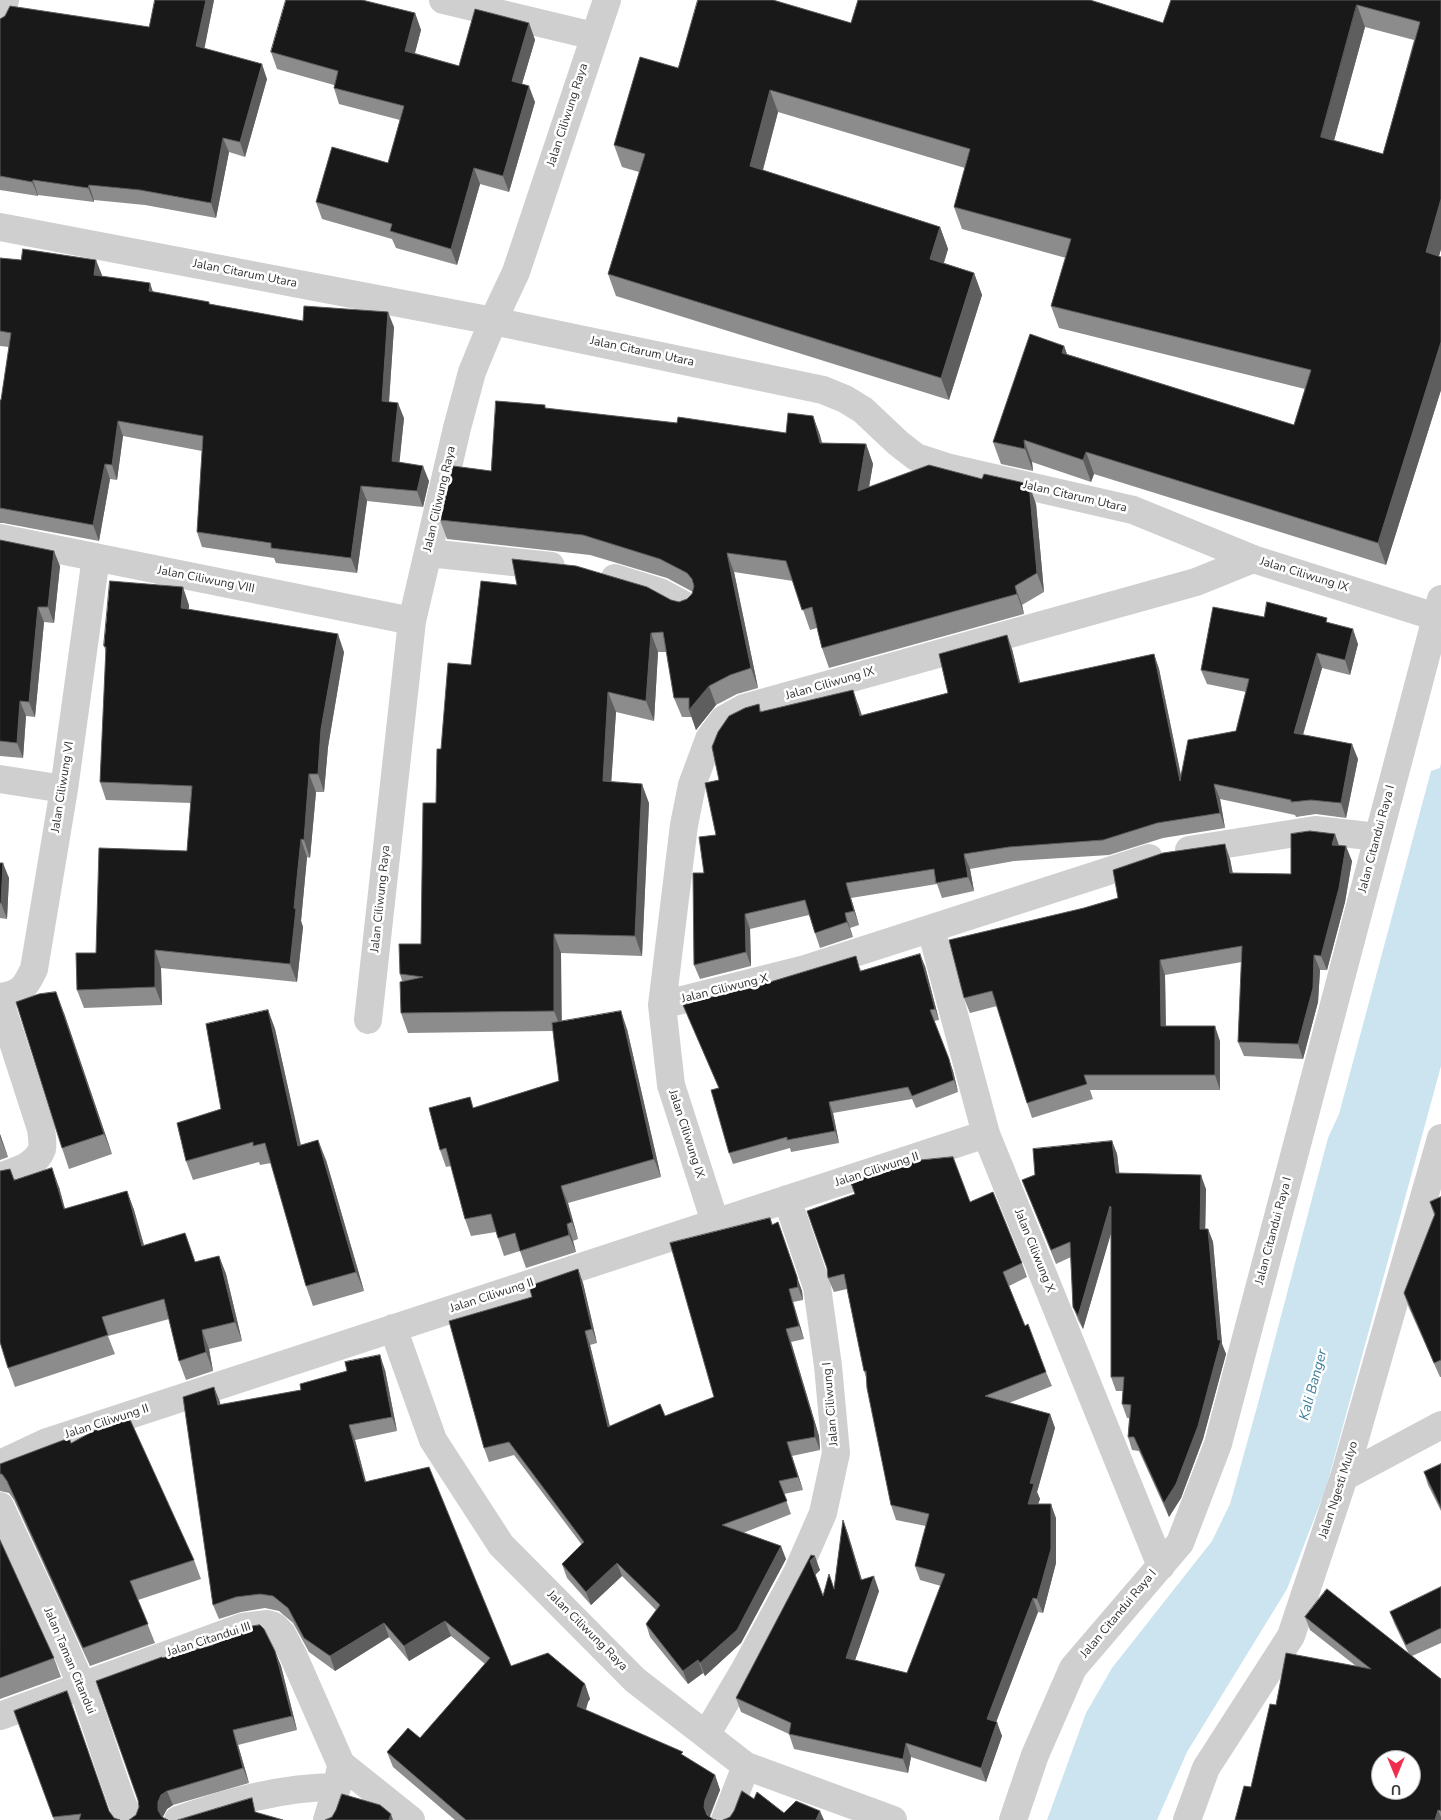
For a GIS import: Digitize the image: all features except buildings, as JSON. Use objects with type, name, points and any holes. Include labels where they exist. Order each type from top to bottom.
[{"type":"street","points":[[0,19],[5,0]]},
{"type":"street","points":[[443,0],[594,36]]},
{"type":"street","name":"Jalan Ciliwung Raya","points":[[368,1020],[412,621],[456,428],[472,372],[516,272],[607,0]]},
{"type":"street","name":"Jalan Citarum Utara","points":[[0,227],[493,321],[823,390],[845,399],[863,410],[916,457],[950,468],[1133,510],[1253,559]]},
{"type":"street","name":"Jalan Ciliwung VIII","points":[[0,538],[412,621]]},
{"type":"street","points":[[428,553],[586,570],[660,592],[686,606]]},
{"type":"street","name":"Jalan Ciliwung VI","points":[[0,997],[15,995],[26,986],[34,969],[64,789],[96,558]]},
{"type":"street","name":"Jalan Ciliwung IX","points":[[715,1222],[671,1085],[662,1005],[684,825],[692,785],[709,739],[724,719],[744,708],[1196,582],[1253,559],[1439,608]]},
{"type":"street","name":"Jalan Citandui Raya I","points":[[1013,1820],[1035,1755],[1073,1668],[1180,1543],[1218,1444],[1439,608]]},
{"type":"street","points":[[0,779],[64,789]]},
{"type":"street","name":"Jalan Ciliwung X","points":[[662,1005],[805,969],[1165,853],[1315,830],[1378,836]]},
{"type":"street","name":"Jalan Ciliwung X","points":[[931,929],[986,1134],[1161,1566]]},
{"type":"street","points":[[0,1002],[41,1130],[42,1148],[37,1159],[22,1168],[0,1177]]},
{"type":"street","name":"Jalan Ciliwung II","points":[[0,1464],[47,1442],[986,1134]]},
{"type":"street","name":"Jalan Ngesti Mulyo","points":[[1186,1820],[1206,1768],[1291,1636],[1344,1477],[1441,1138]]},
{"type":"street","name":"Jalan Ciliwung I","points":[[706,1735],[745,1669],[796,1575],[823,1513],[836,1453],[818,1287],[787,1199]]},
{"type":"street","name":"Jalan Ciliwung Raya","points":[[392,1328],[433,1440],[501,1545],[635,1680],[746,1766],[893,1820]]},
{"type":"street","points":[[1344,1477],[1441,1425]]},
{"type":"street","name":"Jalan Taman Citandui","points":[[0,1506],[81,1685],[103,1742],[129,1820]]},
{"type":"street","name":"Jalan Citandui III","points":[[0,1716],[243,1627],[267,1624],[274,1626],[282,1634],[293,1655],[339,1775],[411,1820]]},
{"type":"street","points":[[725,1820],[746,1766]]},
{"type":"street","points":[[178,1820],[262,1794],[293,1789],[339,1775]]},
{"type":"street","points":[[326,1820],[339,1775]]},
{"type":"water","name":"Kali Banger","points":[[1441,763],[1441,1066],[1326,1488],[1287,1589],[1187,1752],[1157,1820],[1047,1820],[1086,1713],[1112,1668],[1212,1541],[1230,1504],[1328,1138],[1339,1114],[1431,771],[1440,768]]}]
